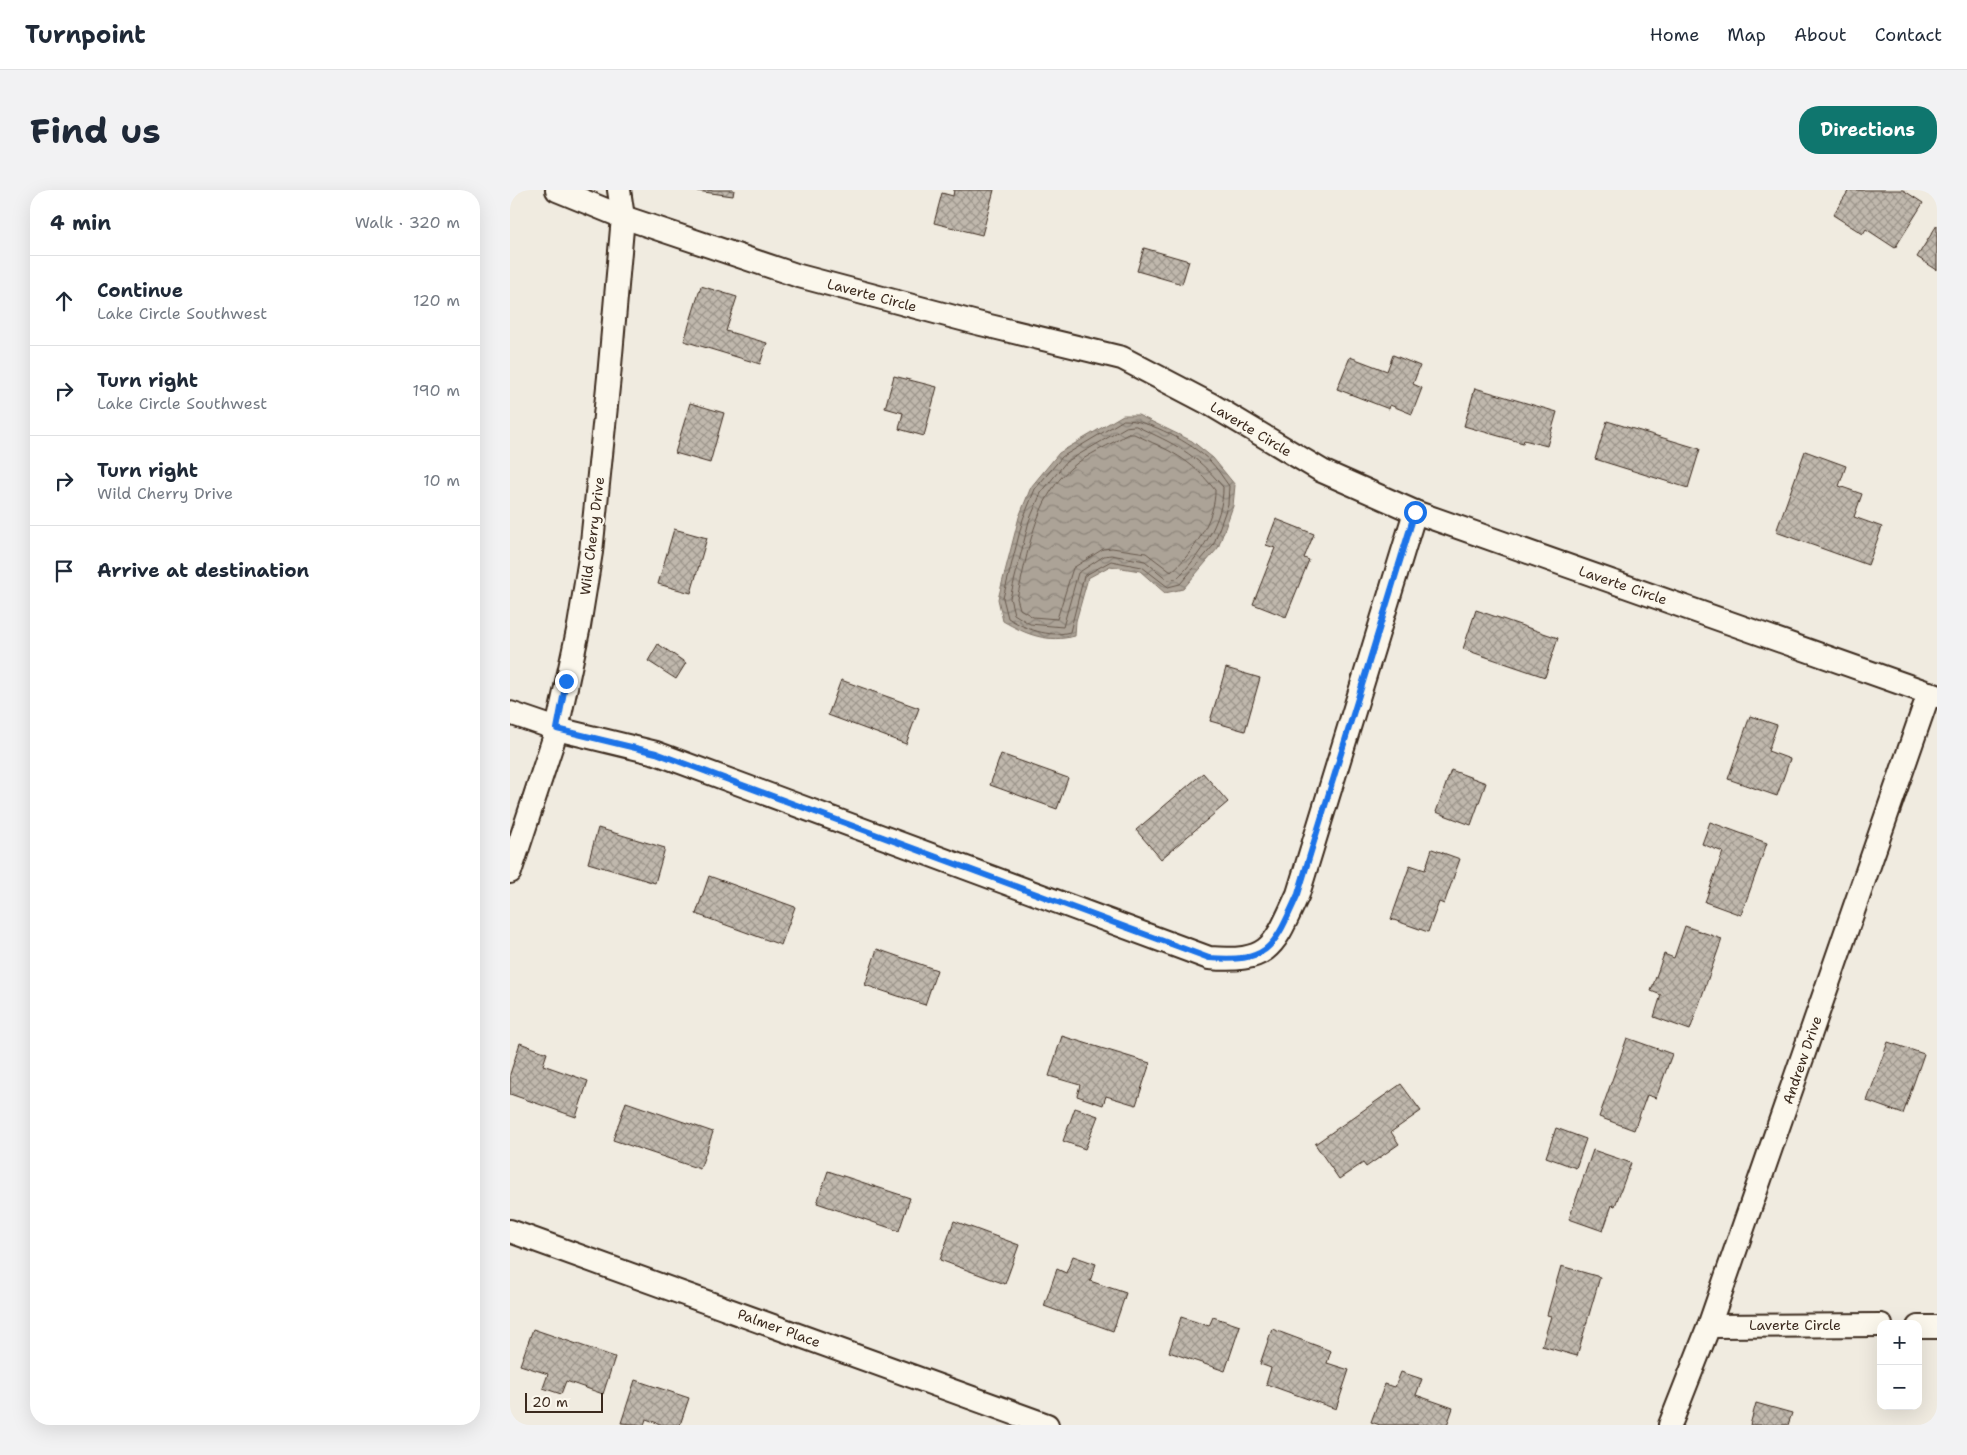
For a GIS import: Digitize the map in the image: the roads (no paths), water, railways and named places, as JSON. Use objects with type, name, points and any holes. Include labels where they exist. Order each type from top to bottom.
[{"type":"street","name":"Laverte Circle","points":[[557,190],[623,217],[799,276],[973,322],[1122,358],[1210,404],[1322,471],[1415,512],[1933,694]]},
{"type":"street","name":"Wild Cherry Drive","points":[[510,872],[557,729],[579,626],[591,552],[623,217],[619,190]]},
{"type":"street","points":[[510,713],[557,729],[656,753],[1209,958],[1234,960],[1257,956],[1278,937],[1298,894],[1415,512]]},
{"type":"street","name":"Andrew Drive","points":[[1670,1425],[1709,1326],[1933,694]]},
{"type":"street","name":"Palmer Place","points":[[510,1231],[1047,1425]]},
{"type":"street","name":"Laverte Circle","points":[[1709,1326],[1877,1325]]},
{"type":"street","points":[[1922,1327],[1937,1327]]},
{"type":"water","points":[[1123,415],[1138,415],[1192,441],[1213,458],[1235,485],[1233,506],[1218,548],[1183,589],[1165,593],[1140,571],[1110,566],[1088,578],[1076,621],[1075,636],[1056,639],[1047,638],[1029,634],[1012,626],[1003,621],[998,599],[1019,517],[1031,487],[1059,453]]}]
